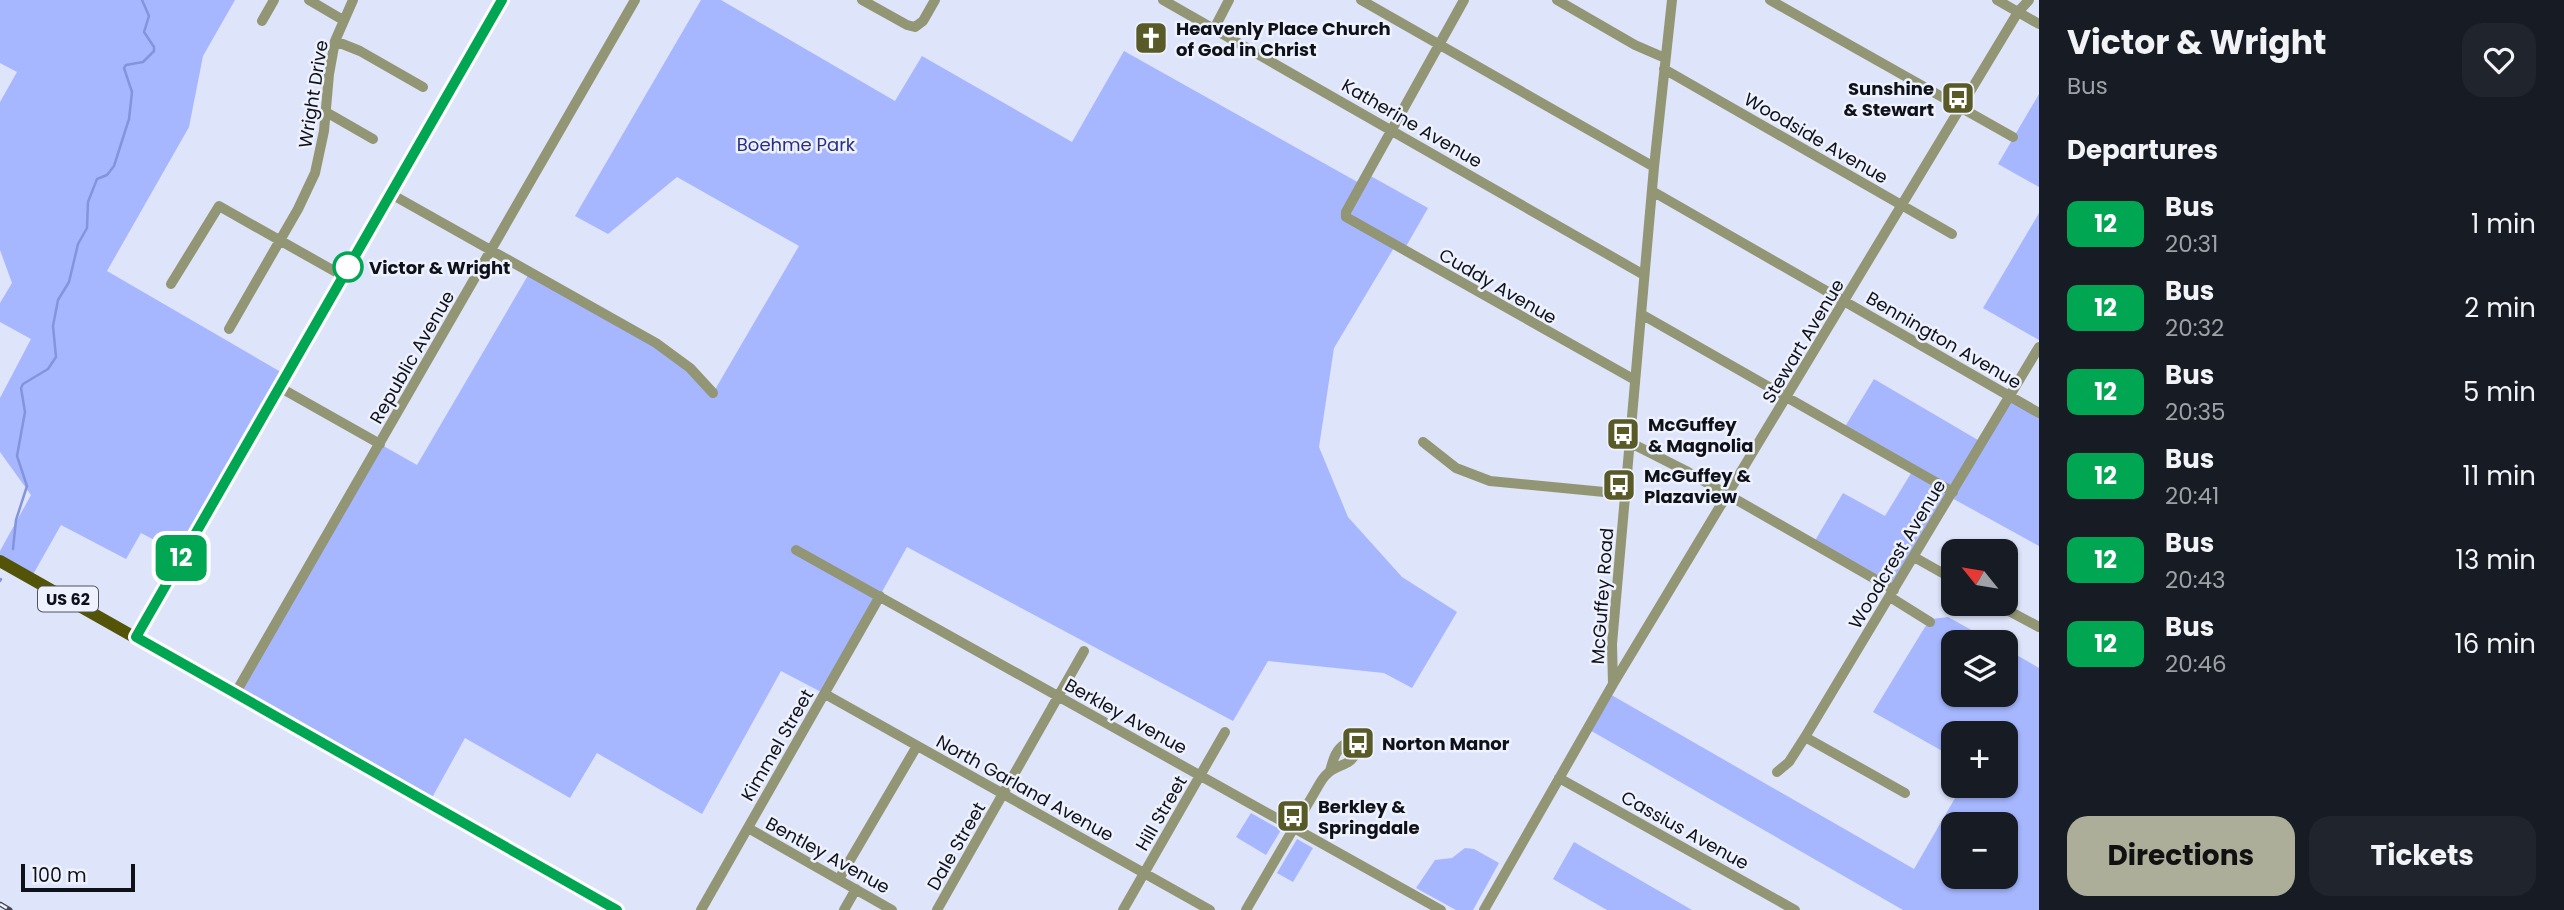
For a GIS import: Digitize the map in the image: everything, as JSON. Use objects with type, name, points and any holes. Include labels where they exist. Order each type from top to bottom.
[{"type":"main road","name":"US 62","points":[[0,561],[617,910]]},
{"type":"street","points":[[262,21],[274,0]]},
{"type":"street","points":[[309,0],[343,20]]},
{"type":"street","name":"Wright Drive","points":[[229,329],[306,193],[314,173],[321,152],[335,41],[353,0]]},
{"type":"street","name":"Republic Avenue","points":[[235,694],[635,0]]},
{"type":"street","points":[[862,0],[915,27],[923,21],[935,0]]},
{"type":"street","name":"Katherine Avenue","points":[[1163,0],[1644,275]]},
{"type":"street","points":[[1214,29],[1229,0]]},
{"type":"street","points":[[1361,0],[1654,166]]},
{"type":"street","points":[[1391,130],[1464,0]]},
{"type":"street","name":"Woodside Avenue","points":[[1557,0],[1952,234]]},
{"type":"street","name":"McGuffey Road","points":[[1484,910],[1613,684],[1611,657],[1629,442],[1671,0]]},
{"type":"street","points":[[1770,0],[2013,137]]},
{"type":"street","points":[[1997,0],[2039,24]]},
{"type":"street","points":[[2015,0],[2018,12]]},
{"type":"street","name":"Stewart Avenue","points":[[1613,684],[2018,12],[2029,0]]},
{"type":"street","points":[[136,637],[501,1]]},
{"type":"street","points":[[335,41],[360,51],[423,87]]},
{"type":"street","points":[[326,112],[373,139]]},
{"type":"street","name":"Cuddy Avenue","points":[[1391,130],[1346,212],[1346,217],[1635,380]]},
{"type":"street","name":"Bennington Avenue","points":[[1652,191],[2039,413]]},
{"type":"street","points":[[391,194],[656,343],[690,368],[713,393]]},
{"type":"street","points":[[171,284],[219,206],[343,275]]},
{"type":"street","points":[[1641,314],[1953,492]]},
{"type":"street","name":"Woodcrest Avenue","points":[[1777,772],[1789,762],[1805,737],[2039,347]]},
{"type":"street","points":[[279,387],[380,444]]},
{"type":"street","points":[[1423,442],[1456,468],[1490,481],[1625,494]]},
{"type":"street","points":[[1629,442],[1688,472],[1892,594],[1930,622]]},
{"type":"street","name":"Berkley Avenue","points":[[796,550],[1441,910]]},
{"type":"street","points":[[1914,557],[1941,572]]},
{"type":"street","name":"Kimmel Street","points":[[701,910],[880,596]]},
{"type":"street","points":[[2018,616],[2039,627]]},
{"type":"street","name":"Dale Street","points":[[937,910],[1084,651]]},
{"type":"street","name":"North Garland Avenue","points":[[825,694],[1210,910]]},
{"type":"street","name":"Hill Street","points":[[1123,910],[1225,732]]},
{"type":"street","points":[[1805,737],[1905,793]]},
{"type":"street","points":[[838,879],[917,746]]},
{"type":"street","points":[[1246,910],[1320,783],[1331,771]]},
{"type":"street","name":"Cassius Avenue","points":[[1559,778],[1796,910]]},
{"type":"street","name":"Bentley Avenue","points":[[748,828],[892,910]]},
{"type":"street","points":[[844,910],[856,889]]},
{"type":"green space","points":[[0,0],[235,0],[203,56],[189,127],[107,271],[286,375],[183,555],[141,533],[126,559],[61,525],[31,578],[0,561],[0,551],[31,495],[0,452],[0,398],[31,339],[0,322],[0,303],[12,283],[0,250],[0,102],[17,72],[0,63]]},
{"type":"green space","name":"Boehme Park","points":[[701,0],[721,0],[895,101],[922,56],[1072,142],[1124,51],[1361,184],[1367,174],[1428,208],[1404,250],[1395,246],[1334,348],[1319,447],[1348,517],[1402,577],[1457,612],[1412,688],[1384,673],[1268,661],[1233,721],[907,547],[825,694],[781,671],[702,814],[597,753],[570,798],[465,738],[429,803],[235,694],[380,444],[417,465],[530,272],[656,343],[713,393],[799,246],[677,177],[608,234],[575,216]]},
{"type":"green space","points":[[2039,94],[2039,187],[1998,164]]},
{"type":"green space","points":[[2039,213],[2039,340],[1983,308]]},
{"type":"green space","points":[[1874,379],[1983,443],[2010,396],[2039,413],[2039,546],[1950,497],[1894,590],[1813,544],[1843,493],[1885,516],[1913,470],[1843,430]]},
{"type":"green space","points":[[1948,617],[1971,630],[1941,630],[1941,707],[2018,707],[2018,656],[2039,668],[2039,910],[1903,910],[1588,729],[1608,693],[1914,869],[1941,822],[1941,889],[2018,889],[2018,812],[1947,812],[1955,798],[2018,798],[2018,721],[1941,721],[1941,750],[1873,712],[1932,619]]},
{"type":"green space","points":[[1251,813],[1281,830],[1266,855],[1236,837]]},
{"type":"green space","points":[[1297,839],[1313,848],[1293,882],[1277,873]]},
{"type":"green space","points":[[1574,842],[1692,910],[1607,910],[1553,879]]},
{"type":"green space","points":[[1465,848],[1474,849],[1499,863],[1473,910],[1456,910],[1416,888],[1435,860],[1452,858]]},
{"type":"waterway","points":[[13,549],[16,520],[27,486],[17,456],[25,412],[21,388],[23,384],[48,369],[56,357],[53,326],[58,300],[69,282],[78,244],[87,228],[88,202],[97,179],[107,175],[114,166],[129,119],[132,92],[124,68],[126,65],[143,62],[154,51],[144,32],[149,16],[142,0]]},
{"type":"railway","points":[[0,904],[10,910]]},
{"type":"bus line","name":"12","points":[[502,0],[136,637],[617,910]]},
{"type":"place","name":"Heavenly Place Church of God in Christ","points":[[1151,38]]},
{"type":"place","name":"Sunshine & Stewart","points":[[1958,98]]},
{"type":"place","name":"Victor & Wright","points":[[348,267]]},
{"type":"place","name":"McGuffey & Magnolia","points":[[1623,434]]},
{"type":"place","name":"McGuffey & Plazaview","points":[[1619,485]]},
{"type":"place","name":"Norton Manor","points":[[1358,743]]},
{"type":"place","name":"Berkley & Springdale","points":[[1293,816]]}]
